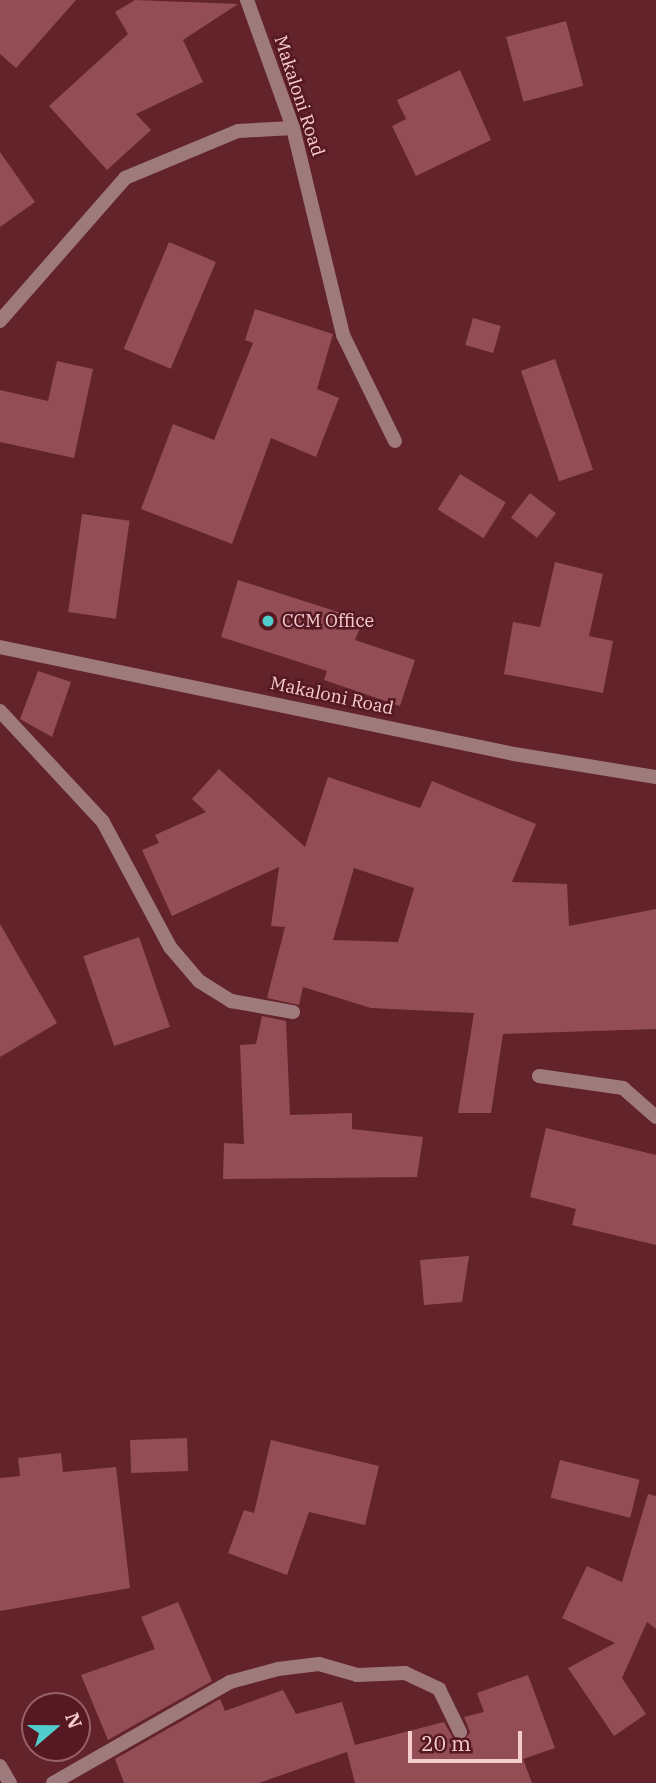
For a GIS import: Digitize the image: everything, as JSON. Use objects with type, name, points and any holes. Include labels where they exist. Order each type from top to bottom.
[{"type":"street","name":"Makaloni Road","points":[[247,0],[293,128],[340,325],[395,441]]},
{"type":"street","points":[[0,321],[125,178],[238,131],[293,128]]},
{"type":"street","name":"Makaloni Road","points":[[0,648],[514,754],[656,777]]},
{"type":"street","points":[[0,711],[103,822],[170,947],[199,981],[231,1001],[293,1012]]},
{"type":"street","points":[[539,1076],[623,1088],[656,1117]]},
{"type":"street","points":[[53,1783],[230,1682],[278,1669],[319,1664],[357,1675],[405,1673],[439,1689],[460,1732]]},
{"type":"street","points":[[0,1766],[10,1783]]},
{"type":"building","points":[[0,0],[76,0],[16,68],[0,54]]},
{"type":"building","points":[[135,0],[238,4],[183,40],[203,82],[136,114],[151,130],[107,170],[49,106],[128,34],[115,12]]},
{"type":"building","points":[[566,21],[583,86],[523,102],[506,37]]},
{"type":"building","points":[[460,70],[491,140],[416,176],[392,126],[406,119],[397,100]]},
{"type":"building","points":[[0,152],[35,202],[0,227]]},
{"type":"building","points":[[169,242],[216,262],[171,369],[124,349]]},
{"type":"building","points":[[255,309],[333,334],[317,389],[339,398],[316,457],[271,438],[232,544],[141,509],[173,424],[214,440],[253,343],[245,340]]},
{"type":"building","points":[[473,318],[501,326],[493,353],[465,345]]},
{"type":"building","points":[[555,359],[593,470],[559,481],[521,371]]},
{"type":"building","points":[[57,361],[93,369],[74,458],[0,442],[0,390],[48,401]]},
{"type":"building","points":[[460,474],[506,503],[484,538],[438,510]]},
{"type":"building","points":[[530,493],[556,513],[537,538],[511,517]]},
{"type":"building","points":[[82,514],[130,521],[116,619],[68,612]]},
{"type":"building","points":[[555,562],[603,574],[589,636],[613,641],[603,693],[504,674],[513,622],[540,627]]},
{"type":"building","points":[[238,580],[363,620],[355,640],[415,660],[400,706],[324,680],[327,671],[221,637]]},
{"type":"building","points":[[38,671],[71,682],[52,737],[20,719]]},
{"type":"building","points":[[219,769],[305,847],[328,777],[420,808],[432,781],[536,824],[512,882],[567,884],[569,926],[656,909],[656,1029],[503,1034],[491,1113],[458,1113],[474,1013],[371,1008],[303,987],[299,1005],[267,998],[285,927],[271,926],[279,867],[172,916],[142,850],[159,843],[155,835],[206,812],[192,799]],"holes":[[[354,868],[414,888],[398,942],[333,940]]]},
{"type":"building","points":[[0,924],[57,1023],[0,1057]]},
{"type":"building","points":[[139,937],[170,1027],[114,1046],[83,956]]},
{"type":"building","points":[[262,1016],[286,1021],[290,1115],[352,1113],[352,1129],[423,1137],[417,1177],[223,1179],[224,1143],[244,1144],[240,1045],[256,1044]]},
{"type":"building","points":[[546,1128],[656,1155],[656,1245],[572,1225],[576,1209],[530,1197]]},
{"type":"building","points":[[469,1256],[462,1302],[424,1305],[420,1260]]},
{"type":"building","points":[[187,1438],[188,1471],[131,1473],[130,1440]]},
{"type":"building","points":[[271,1440],[379,1466],[365,1525],[309,1512],[287,1575],[228,1553],[244,1510],[254,1513]]},
{"type":"building","points":[[61,1453],[63,1472],[116,1467],[130,1588],[0,1611],[0,1478],[20,1476],[18,1458]]},
{"type":"building","points":[[560,1460],[640,1480],[630,1518],[551,1498]]},
{"type":"building","points":[[648,1494],[656,1496],[656,1629],[647,1622],[622,1678],[646,1714],[614,1736],[568,1668],[615,1643],[562,1618],[587,1566],[622,1582]]},
{"type":"building","points":[[178,1602],[212,1681],[108,1740],[91,1699],[91,1692],[88,1692],[81,1675],[155,1649],[141,1617]]},
{"type":"building","points":[[528,1675],[555,1748],[523,1759],[532,1783],[355,1783],[347,1752],[259,1783],[124,1783],[115,1759],[220,1699],[225,1711],[283,1690],[296,1714],[342,1702],[355,1745],[444,1722],[454,1740],[464,1741],[470,1732],[464,1717],[484,1712],[477,1693]]},
{"type":"place","name":"CCM Office","points":[[268,621]]}]
